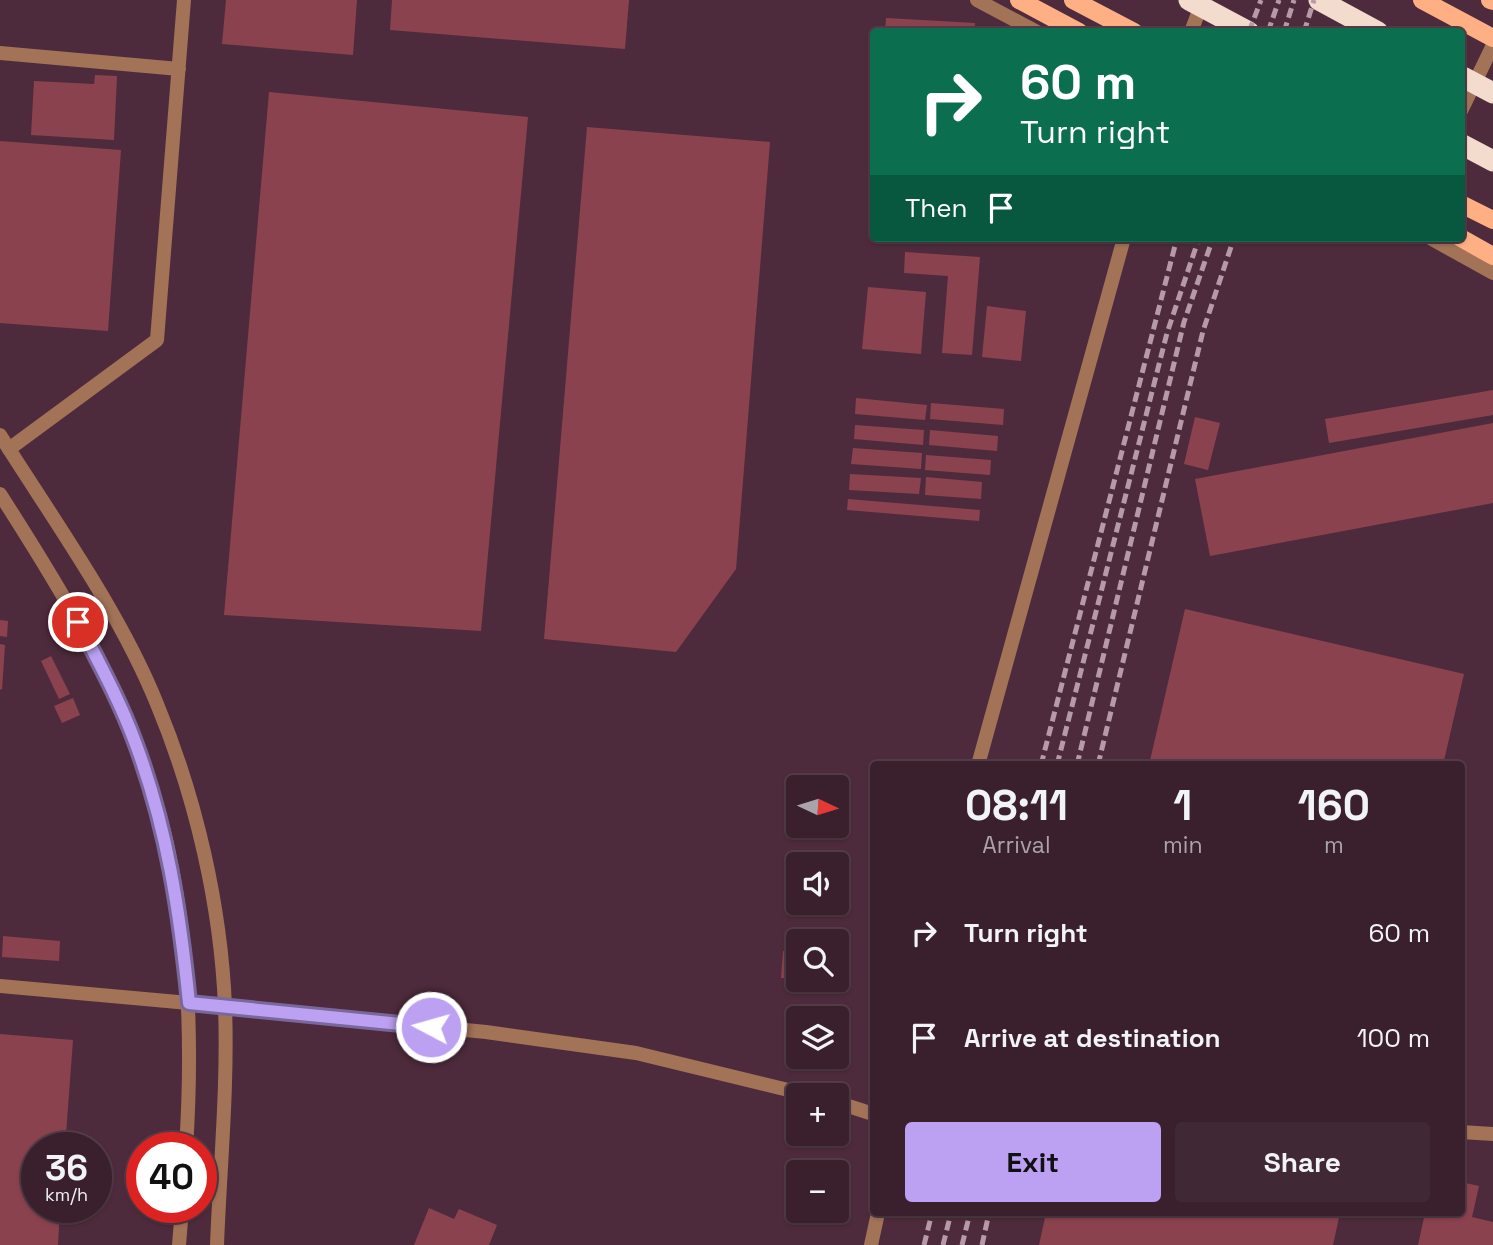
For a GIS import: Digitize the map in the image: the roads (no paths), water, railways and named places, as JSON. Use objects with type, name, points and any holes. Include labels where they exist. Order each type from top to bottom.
[{"type":"highway","points":[[1189,0],[1242,28]]},
{"type":"highway","points":[[1319,0],[1371,28]]},
{"type":"highway","points":[[1465,78],[1493,93]]},
{"type":"highway","points":[[1465,146],[1493,161]]},
{"type":"main road","points":[[1019,0],[1072,28]]},
{"type":"main road","points":[[1073,0],[1126,28]]},
{"type":"main road","points":[[1422,0],[1493,38]]},
{"type":"main road","points":[[1465,206],[1493,220]]},
{"type":"main road","points":[[1465,240],[1493,256]]},
{"type":"street","points":[[9,449],[157,340],[184,0]]},
{"type":"street","points":[[976,0],[1029,28]]},
{"type":"street","points":[[1192,28],[1203,0]]},
{"type":"street","points":[[1465,103],[1493,45]]},
{"type":"street","points":[[0,53],[179,69]]},
{"type":"street","points":[[979,761],[1123,242]]},
{"type":"street","points":[[1437,242],[1493,273]]},
{"type":"street","points":[[0,435],[108,609],[157,702],[186,783],[208,867],[225,1006],[217,1245]]},
{"type":"street","points":[[0,494],[78,622],[135,741],[166,845],[180,918],[189,1003],[186,1132]]},
{"type":"street","points":[[0,986],[486,1032],[636,1053],[786,1089]]},
{"type":"street","points":[[849,1106],[870,1113]]},
{"type":"street","points":[[1465,1132],[1493,1134]]},
{"type":"street","points":[[871,1245],[877,1216]]},
{"type":"street","points":[[179,1245],[181,1223]]},
{"type":"railway","points":[[1250,28],[1261,0]]},
{"type":"railway","points":[[1269,28],[1279,0]]},
{"type":"railway","points":[[1285,28],[1294,0]]},
{"type":"railway","points":[[1305,28],[1314,0]]},
{"type":"railway","points":[[1042,761],[1176,242]]},
{"type":"railway","points":[[1058,761],[1167,333],[1198,242]]},
{"type":"railway","points":[[1078,761],[1184,322],[1212,242]]},
{"type":"railway","points":[[1099,761],[1203,331],[1233,242]]},
{"type":"railway","points":[[924,1245],[931,1216]]},
{"type":"railway","points":[[943,1245],[950,1216]]},
{"type":"railway","points":[[962,1245],[969,1216]]},
{"type":"railway","points":[[982,1245],[988,1216]]}]
